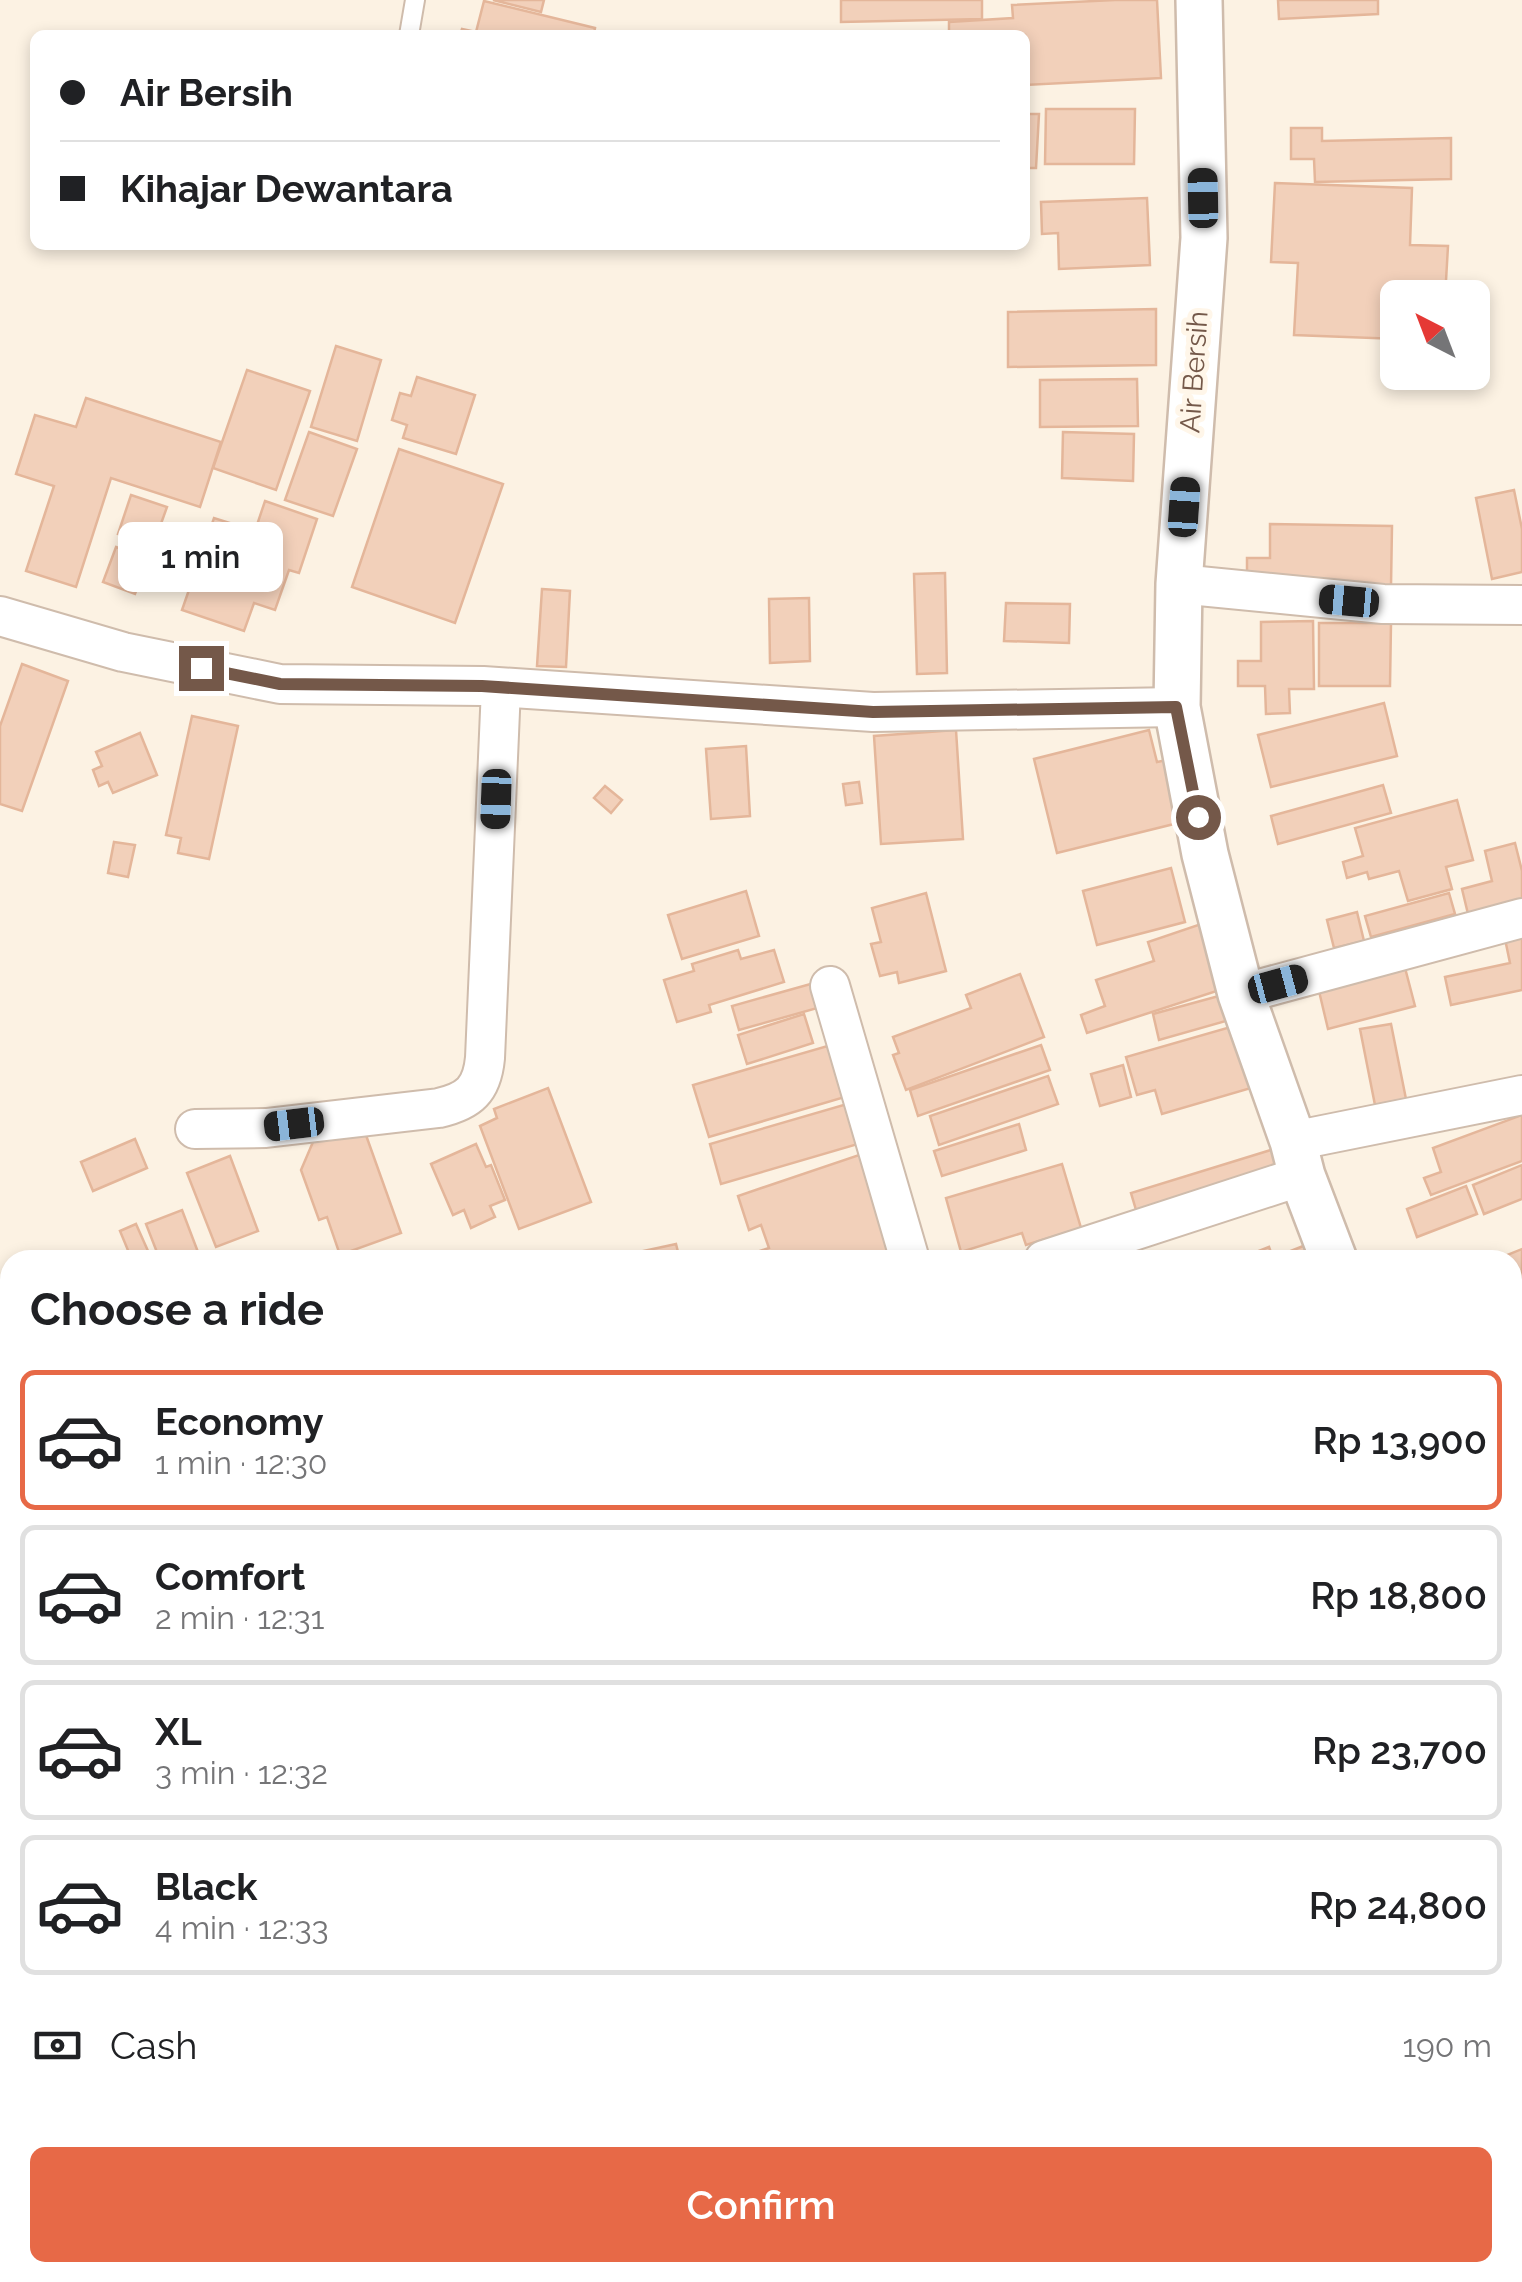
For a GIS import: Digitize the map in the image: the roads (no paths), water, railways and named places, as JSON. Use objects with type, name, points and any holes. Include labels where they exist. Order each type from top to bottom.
[{"type":"street","name":"Air Bersih","points":[[1199,0],[1204,238],[1178,584],[1176,707],[1204,854],[1241,994],[1330,1250]]},
{"type":"street","points":[[1178,584],[1383,604],[1522,605]]},
{"type":"street","points":[[0,616],[123,652],[280,684],[500,688],[873,712],[1176,707]]},
{"type":"street","points":[[194,1129],[266,1128],[439,1108],[460,1103],[476,1092],[484,1076],[486,1058],[500,688]]},
{"type":"street","points":[[1241,994],[1522,918]]},
{"type":"street","points":[[830,986],[907,1250]]},
{"type":"street","points":[[1069,1250],[1297,1158],[1522,1095]]},
{"type":"lane","points":[[410,30],[415,0]]}]
